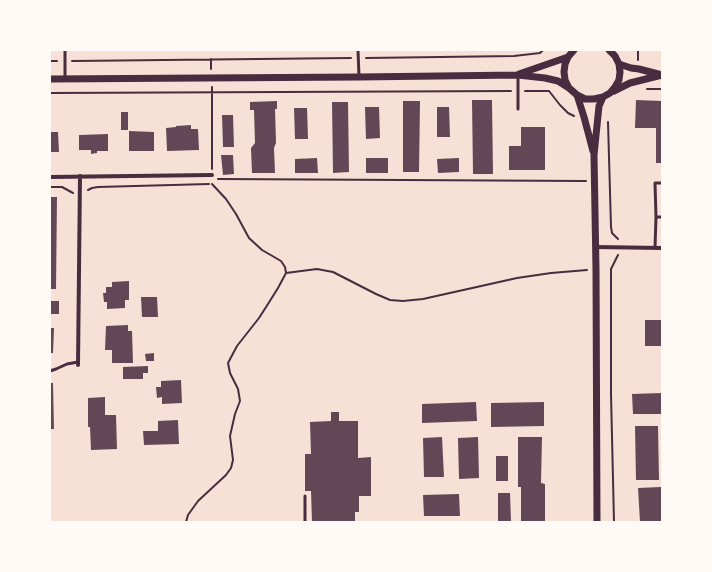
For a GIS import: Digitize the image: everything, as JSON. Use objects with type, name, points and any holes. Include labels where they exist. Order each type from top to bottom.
[{"type":"street","points":[[569,88],[565,80],[565,64],[568,57],[574,50]]},
{"type":"street","points":[[597,522],[594,155],[599,106],[619,80],[619,64],[615,56],[609,50]]},
{"type":"street","points":[[518,75],[568,57]]},
{"type":"street","points":[[619,64],[662,75]]},
{"type":"street","points":[[50,79],[518,75],[558,81],[585,99],[594,99],[607,95],[630,83],[662,75]]},
{"type":"street","points":[[577,95],[594,155]]},
{"type":"street","points":[[50,177],[212,175]]},
{"type":"street","points":[[78,364],[80,176]]},
{"type":"street","points":[[595,247],[662,248]]},
{"type":"lane","points":[[65,50],[65,80]]},
{"type":"lane","points":[[358,50],[359,77]]},
{"type":"lane","points":[[518,75],[518,110]]},
{"type":"lane","points":[[655,248],[655,184],[662,183]]},
{"type":"lane","points":[[656,217],[662,218]]},
{"type":"lane","points":[[50,371],[67,364],[78,364]]},
{"type":"lane","points":[[305,496],[305,522]]},
{"type":"path","points":[[50,60],[514,56],[540,53],[543,50]]},
{"type":"path","points":[[646,50],[662,50]]},
{"type":"path","points":[[50,93],[549,91]]},
{"type":"path","points":[[186,522],[188,515],[198,501],[226,475],[231,468],[233,460],[230,436],[235,414],[240,401],[238,389],[230,373],[228,363],[237,346],[259,318],[286,273],[285,267],[281,261],[262,250],[249,238],[236,214],[212,184],[212,92]]},
{"type":"path","points":[[608,118],[611,227],[612,233],[618,239],[618,256],[611,268],[611,394],[614,522]]},
{"type":"path","points":[[212,175],[218,179],[610,182]]},
{"type":"path","points":[[50,187],[62,187],[72,193],[85,194],[92,188],[98,187],[212,184]]},
{"type":"path","points":[[286,273],[317,269],[334,272],[390,300],[403,300],[423,299],[517,278],[551,273],[596,270]]},
{"type":"building","points":[[472,100],[492,100],[493,174],[473,174]]},
{"type":"building","points":[[636,100],[662,101],[662,163],[656,163],[656,128],[635,128]]},
{"type":"building","points":[[277,101],[277,109],[275,109],[275,173],[252,173],[251,148],[255,143],[254,110],[250,110],[250,102]]},
{"type":"building","points":[[403,101],[420,101],[419,172],[403,172]]},
{"type":"building","points":[[332,102],[348,102],[349,172],[333,173]]},
{"type":"building","points":[[365,107],[379,107],[380,138],[366,139]]},
{"type":"building","points":[[437,107],[449,107],[450,137],[437,137]]},
{"type":"building","points":[[294,108],[307,108],[308,139],[295,139]]},
{"type":"building","points":[[121,112],[128,112],[128,130],[121,130]]},
{"type":"building","points":[[222,115],[233,115],[234,147],[223,147]]},
{"type":"building","points":[[191,125],[191,129],[198,129],[199,150],[167,151],[166,128]]},
{"type":"building","points":[[521,127],[545,127],[545,170],[509,170],[509,146],[521,146]]},
{"type":"building","points":[[129,131],[154,132],[154,151],[129,151]]},
{"type":"building","points":[[50,132],[58,132],[59,152],[50,152]]},
{"type":"building","points":[[108,134],[108,151],[97,151],[97,153],[91,154],[91,150],[79,150],[79,135]]},
{"type":"building","points":[[221,155],[233,155],[234,174],[223,175]]},
{"type":"building","points":[[317,158],[318,173],[295,173],[295,159]]},
{"type":"building","points":[[366,158],[388,158],[388,173],[366,173]]},
{"type":"building","points":[[459,158],[459,172],[438,173],[437,159]]},
{"type":"building","points":[[50,197],[57,197],[56,289],[50,289]]},
{"type":"building","points":[[129,281],[129,300],[125,300],[125,308],[107,309],[107,302],[104,302],[103,293],[106,293],[106,287],[112,287],[112,282]]},
{"type":"building","points":[[141,297],[157,297],[158,317],[142,317]]},
{"type":"building","points":[[50,301],[59,301],[59,314],[50,314]]},
{"type":"building","points":[[645,320],[662,320],[662,346],[645,346]]},
{"type":"building","points":[[128,325],[128,331],[132,331],[133,363],[112,363],[112,350],[105,350],[106,326]]},
{"type":"building","points":[[50,328],[54,328],[53,353],[50,353]]},
{"type":"building","points":[[154,353],[154,361],[146,361],[145,354]]},
{"type":"building","points":[[148,366],[148,373],[143,373],[143,379],[123,379],[123,367]]},
{"type":"building","points":[[181,380],[182,403],[162,404],[162,397],[157,398],[156,387],[161,387],[161,381]]},
{"type":"building","points":[[50,383],[53,383],[54,429],[50,429]]},
{"type":"building","points":[[662,393],[662,414],[633,414],[632,394]]},
{"type":"building","points":[[105,397],[105,415],[116,415],[117,449],[91,450],[90,427],[88,427],[88,398]]},
{"type":"building","points":[[476,402],[477,421],[422,423],[422,404]]},
{"type":"building","points":[[544,402],[544,426],[491,427],[491,403]]},
{"type":"building","points":[[331,412],[339,412],[339,421],[358,421],[358,458],[371,457],[371,496],[359,496],[359,512],[355,512],[355,522],[312,522],[311,491],[305,491],[305,454],[311,454],[310,422],[331,421]]},
{"type":"building","points":[[178,420],[179,444],[144,445],[143,431],[158,431],[158,421]]},
{"type":"building","points":[[635,426],[658,426],[659,480],[636,480]]},
{"type":"building","points":[[442,437],[444,477],[424,477],[423,438]]},
{"type":"building","points":[[478,437],[479,478],[459,479],[458,438]]},
{"type":"building","points":[[518,437],[542,437],[541,483],[545,484],[545,522],[521,522],[521,487],[518,487]]},
{"type":"building","points":[[496,456],[508,456],[508,481],[496,481]]},
{"type":"building","points":[[661,487],[662,522],[640,522],[638,488]]},
{"type":"building","points":[[498,493],[510,493],[511,521],[498,521]]},
{"type":"building","points":[[459,494],[460,516],[424,516],[423,495]]}]
